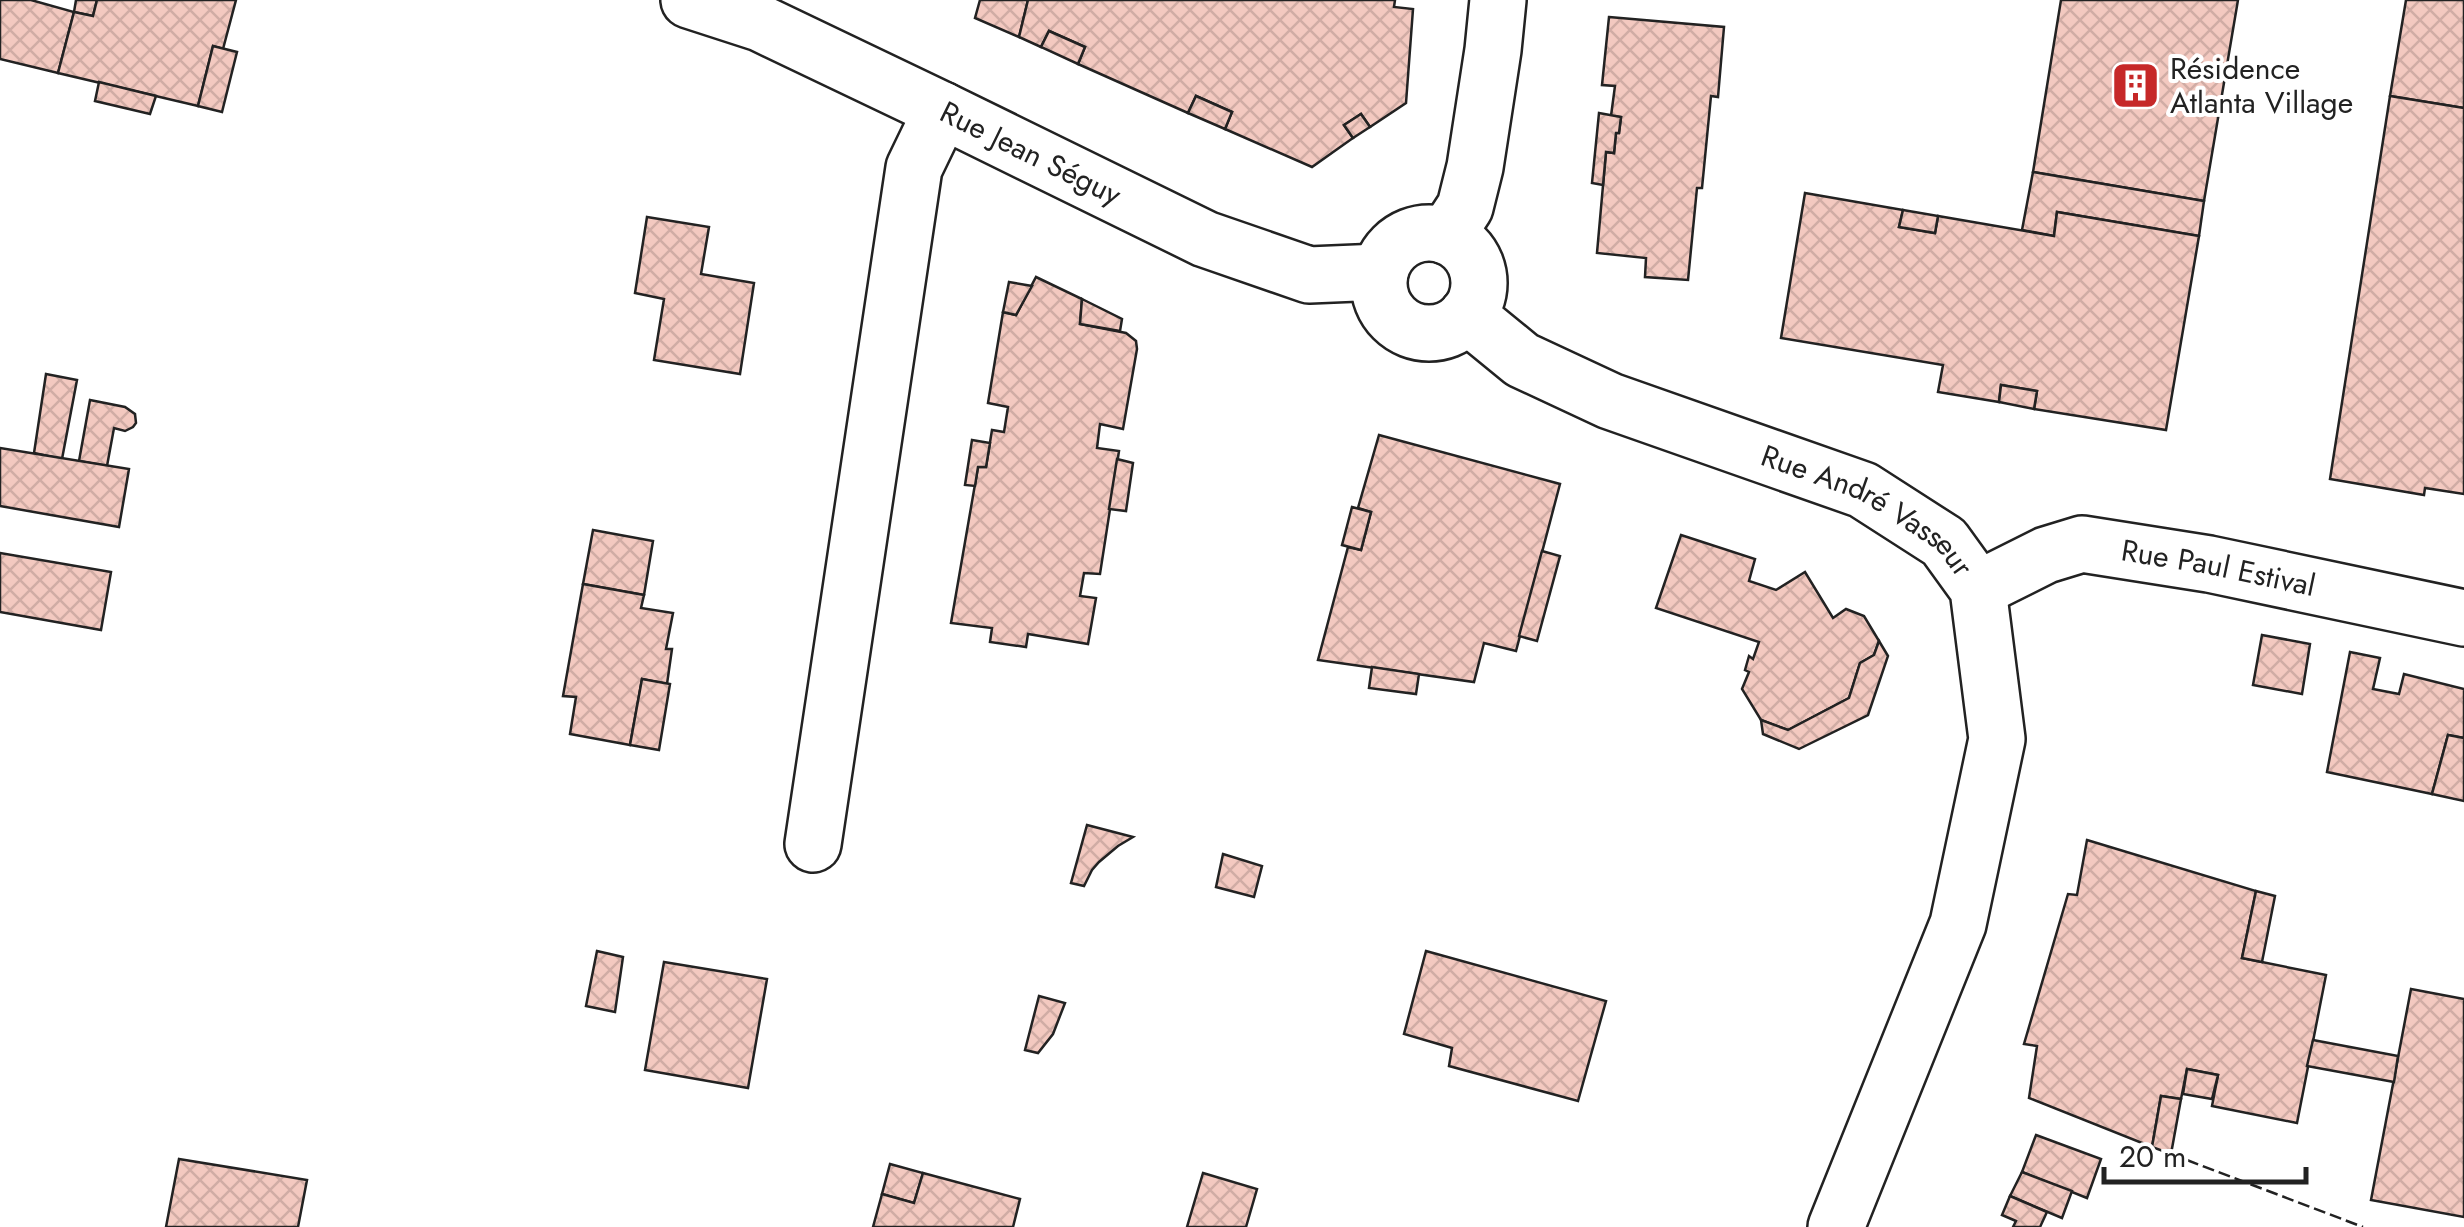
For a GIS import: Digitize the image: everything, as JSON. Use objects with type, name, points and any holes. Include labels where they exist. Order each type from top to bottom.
[{"type":"street","name":"Rue Jean Séguy","points":[[689,0],[760,23],[1205,239],[1308,274],[1380,272]]},
{"type":"street","points":[[1446,236],[1465,207],[1475,167],[1498,0]]},
{"type":"street","points":[[814,844],[914,168],[942,110]]},
{"type":"street","points":[[1413,236],[1446,236],[1460,244],[1477,270],[1479,287],[1475,302],[1454,326],[1422,333],[1406,328],[1383,304],[1380,272],[1386,256],[1398,243],[1413,236]]},
{"type":"street","name":"Rue André Vasseur","points":[[1467,315],[1522,360],[1610,402],[1863,490],[1944,542],[1978,589],[1997,739],[1958,924],[1836,1227]]},
{"type":"street","name":"Rue Paul Estival","points":[[1978,589],[2046,555],[2082,544],[2209,564],[2464,618]]},
{"type":"building","points":[[0,0],[31,0],[74,12],[58,73],[0,59]]},
{"type":"building","points":[[76,0],[97,0],[93,16],[74,12]]},
{"type":"building","points":[[97,0],[236,0],[223,49],[213,46],[198,106],[58,73],[74,12],[93,16]]},
{"type":"building","points":[[980,0],[1028,0],[1019,37],[975,18]]},
{"type":"building","points":[[1028,0],[1395,0],[1394,7],[1413,9],[1406,103],[1370,127],[1361,114],[1344,125],[1353,138],[1312,167],[1225,129],[1232,112],[1196,96],[1188,113],[1078,64],[1085,47],[1049,31],[1041,47],[1019,37]]},
{"type":"building","name":"Résidence Atlanta Village","points":[[2061,0],[2238,0],[2204,201],[2033,172]]},
{"type":"building","points":[[2406,0],[2464,0],[2464,108],[2390,96]]},
{"type":"building","points":[[1609,17],[1724,27],[1718,97],[1711,96],[1702,188],[1697,188],[1688,280],[1645,277],[1646,258],[1597,253],[1606,152],[1614,153],[1621,117],[1611,116],[1615,86],[1602,85]]},
{"type":"building","points":[[1049,31],[1085,47],[1078,64],[1041,47]]},
{"type":"building","points":[[213,46],[237,52],[222,112],[198,106]]},
{"type":"building","points":[[99,82],[156,96],[150,114],[95,101]]},
{"type":"building","points":[[1196,96],[1232,112],[1225,129],[1188,113]]},
{"type":"building","points":[[2390,96],[2464,108],[2464,494],[2425,488],[2424,495],[2330,479]]},
{"type":"building","points":[[1599,113],[1621,117],[1614,153],[1606,152],[1603,185],[1592,183]]},
{"type":"building","points":[[1361,114],[1370,127],[1353,138],[1344,125]]},
{"type":"building","points":[[2033,172],[2204,201],[2199,236],[2057,212],[2054,236],[2022,230]]},
{"type":"building","points":[[1805,193],[1903,210],[1899,227],[1935,233],[1938,216],[2054,236],[2057,212],[2199,236],[2166,430],[2034,409],[2037,391],[2001,385],[1999,402],[1938,392],[1943,365],[1781,338]]},
{"type":"building","points":[[1903,210],[1938,216],[1935,233],[1899,227]]},
{"type":"building","points":[[647,217],[709,227],[701,274],[754,283],[740,374],[654,360],[664,299],[635,293]]},
{"type":"building","points":[[1036,277],[1082,299],[1080,324],[1126,333],[1136,341],[1123,429],[1100,424],[1097,448],[1119,451],[1100,574],[1084,573],[1080,596],[1096,598],[1088,644],[1028,634],[1026,647],[990,642],[992,628],[951,623],[978,467],[986,467],[992,430],[1004,432],[1008,407],[988,403],[1003,312],[1016,315]]},
{"type":"building","points":[[1009,282],[1032,286],[1016,315],[1003,312]]},
{"type":"building","points":[[1082,299],[1122,319],[1120,331],[1080,324]]},
{"type":"building","points":[[46,374],[77,380],[62,459],[34,453]]},
{"type":"building","points":[[2001,385],[2037,391],[2034,409],[1999,402]]},
{"type":"building","points":[[90,400],[125,407],[135,414],[133,427],[125,431],[114,428],[107,466],[79,461]]},
{"type":"building","points":[[1379,435],[1560,484],[1516,651],[1484,643],[1474,682],[1318,660],[1348,547],[1361,550],[1371,512],[1358,508]]},
{"type":"building","points":[[972,440],[990,443],[986,467],[978,467],[975,486],[965,485]]},
{"type":"building","points":[[0,448],[129,469],[119,527],[0,506]]},
{"type":"building","points":[[1117,459],[1133,463],[1126,511],[1109,509]]},
{"type":"building","points":[[1352,507],[1371,512],[1361,550],[1342,545]]},
{"type":"building","points":[[593,530],[653,541],[644,595],[583,584]]},
{"type":"building","points":[[1681,535],[1755,559],[1749,581],[1776,590],[1805,572],[1833,618],[1846,609],[1864,616],[1879,641],[1874,655],[1860,663],[1849,698],[1788,730],[1761,720],[1742,689],[1749,672],[1745,670],[1749,656],[1753,659],[1759,642],[1656,608]]},
{"type":"building","points":[[1542,551],[1560,556],[1537,641],[1519,636]]},
{"type":"building","points":[[0,553],[111,572],[101,630],[0,612]]},
{"type":"building","points":[[583,584],[644,595],[641,608],[673,613],[666,649],[672,649],[667,684],[642,679],[630,745],[570,734],[576,697],[563,696]]},
{"type":"building","points":[[2262,635],[2310,644],[2302,694],[2253,685]]},
{"type":"building","points":[[1879,641],[1888,656],[1868,715],[1799,749],[1763,734],[1761,720],[1788,730],[1849,698],[1860,663],[1874,655]]},
{"type":"building","points":[[2350,652],[2380,658],[2373,689],[2399,694],[2404,674],[2464,689],[2464,738],[2448,735],[2432,794],[2327,772]]},
{"type":"building","points":[[1372,667],[1419,674],[1416,694],[1369,688]]},
{"type":"building","points":[[642,679],[670,684],[659,750],[630,745]]},
{"type":"building","points":[[2448,735],[2464,738],[2464,801],[2432,794]]},
{"type":"building","points":[[1087,825],[1133,837],[1099,862],[1084,886],[1071,883]]},
{"type":"building","points":[[2087,840],[2256,891],[2242,958],[2326,975],[2297,1123],[2212,1106],[2218,1075],[2187,1069],[2181,1099],[2161,1096],[2152,1147],[2029,1098],[2037,1046],[2024,1044],[2068,894],[2077,895]]},
{"type":"building","points":[[1223,854],[1262,866],[1254,897],[1216,887]]},
{"type":"building","points":[[2256,891],[2275,896],[2262,962],[2242,958]]},
{"type":"building","points":[[597,951],[623,957],[615,1012],[586,1006]]},
{"type":"building","points":[[1426,951],[1606,1001],[1578,1101],[1449,1066],[1452,1048],[1404,1034]]},
{"type":"building","points":[[664,962],[767,979],[748,1088],[645,1070]]},
{"type":"building","points":[[2411,989],[2464,999],[2464,1217],[2371,1200]]},
{"type":"building","points":[[1039,996],[1065,1003],[1053,1034],[1038,1053],[1025,1050]]},
{"type":"building","points":[[2313,1040],[2398,1056],[2394,1082],[2307,1066]]},
{"type":"building","points":[[2187,1069],[2218,1075],[2212,1099],[2183,1094]]},
{"type":"building","points":[[2161,1096],[2181,1099],[2171,1154],[2152,1147]]},
{"type":"building","points":[[2036,1135],[2101,1159],[2087,1198],[2022,1172]]},
{"type":"building","points":[[179,1159],[307,1180],[298,1227],[166,1227]]},
{"type":"building","points":[[890,1164],[923,1173],[914,1203],[882,1194]]},
{"type":"building","points":[[2022,1172],[2072,1191],[2062,1218],[2010,1196]]},
{"type":"building","points":[[923,1173],[1020,1199],[1013,1227],[873,1227],[882,1194],[914,1203]]},
{"type":"building","points":[[1203,1173],[1257,1189],[1246,1227],[1187,1227]]},
{"type":"building","points":[[2010,1196],[2047,1212],[2040,1227],[2013,1227],[2016,1221],[2002,1215]]},
{"type":"fence","points":[[2171,1154],[2363,1227]]},
{"type":"place","name":"Résidence Atlanta Village","points":[[2135,86]]}]
